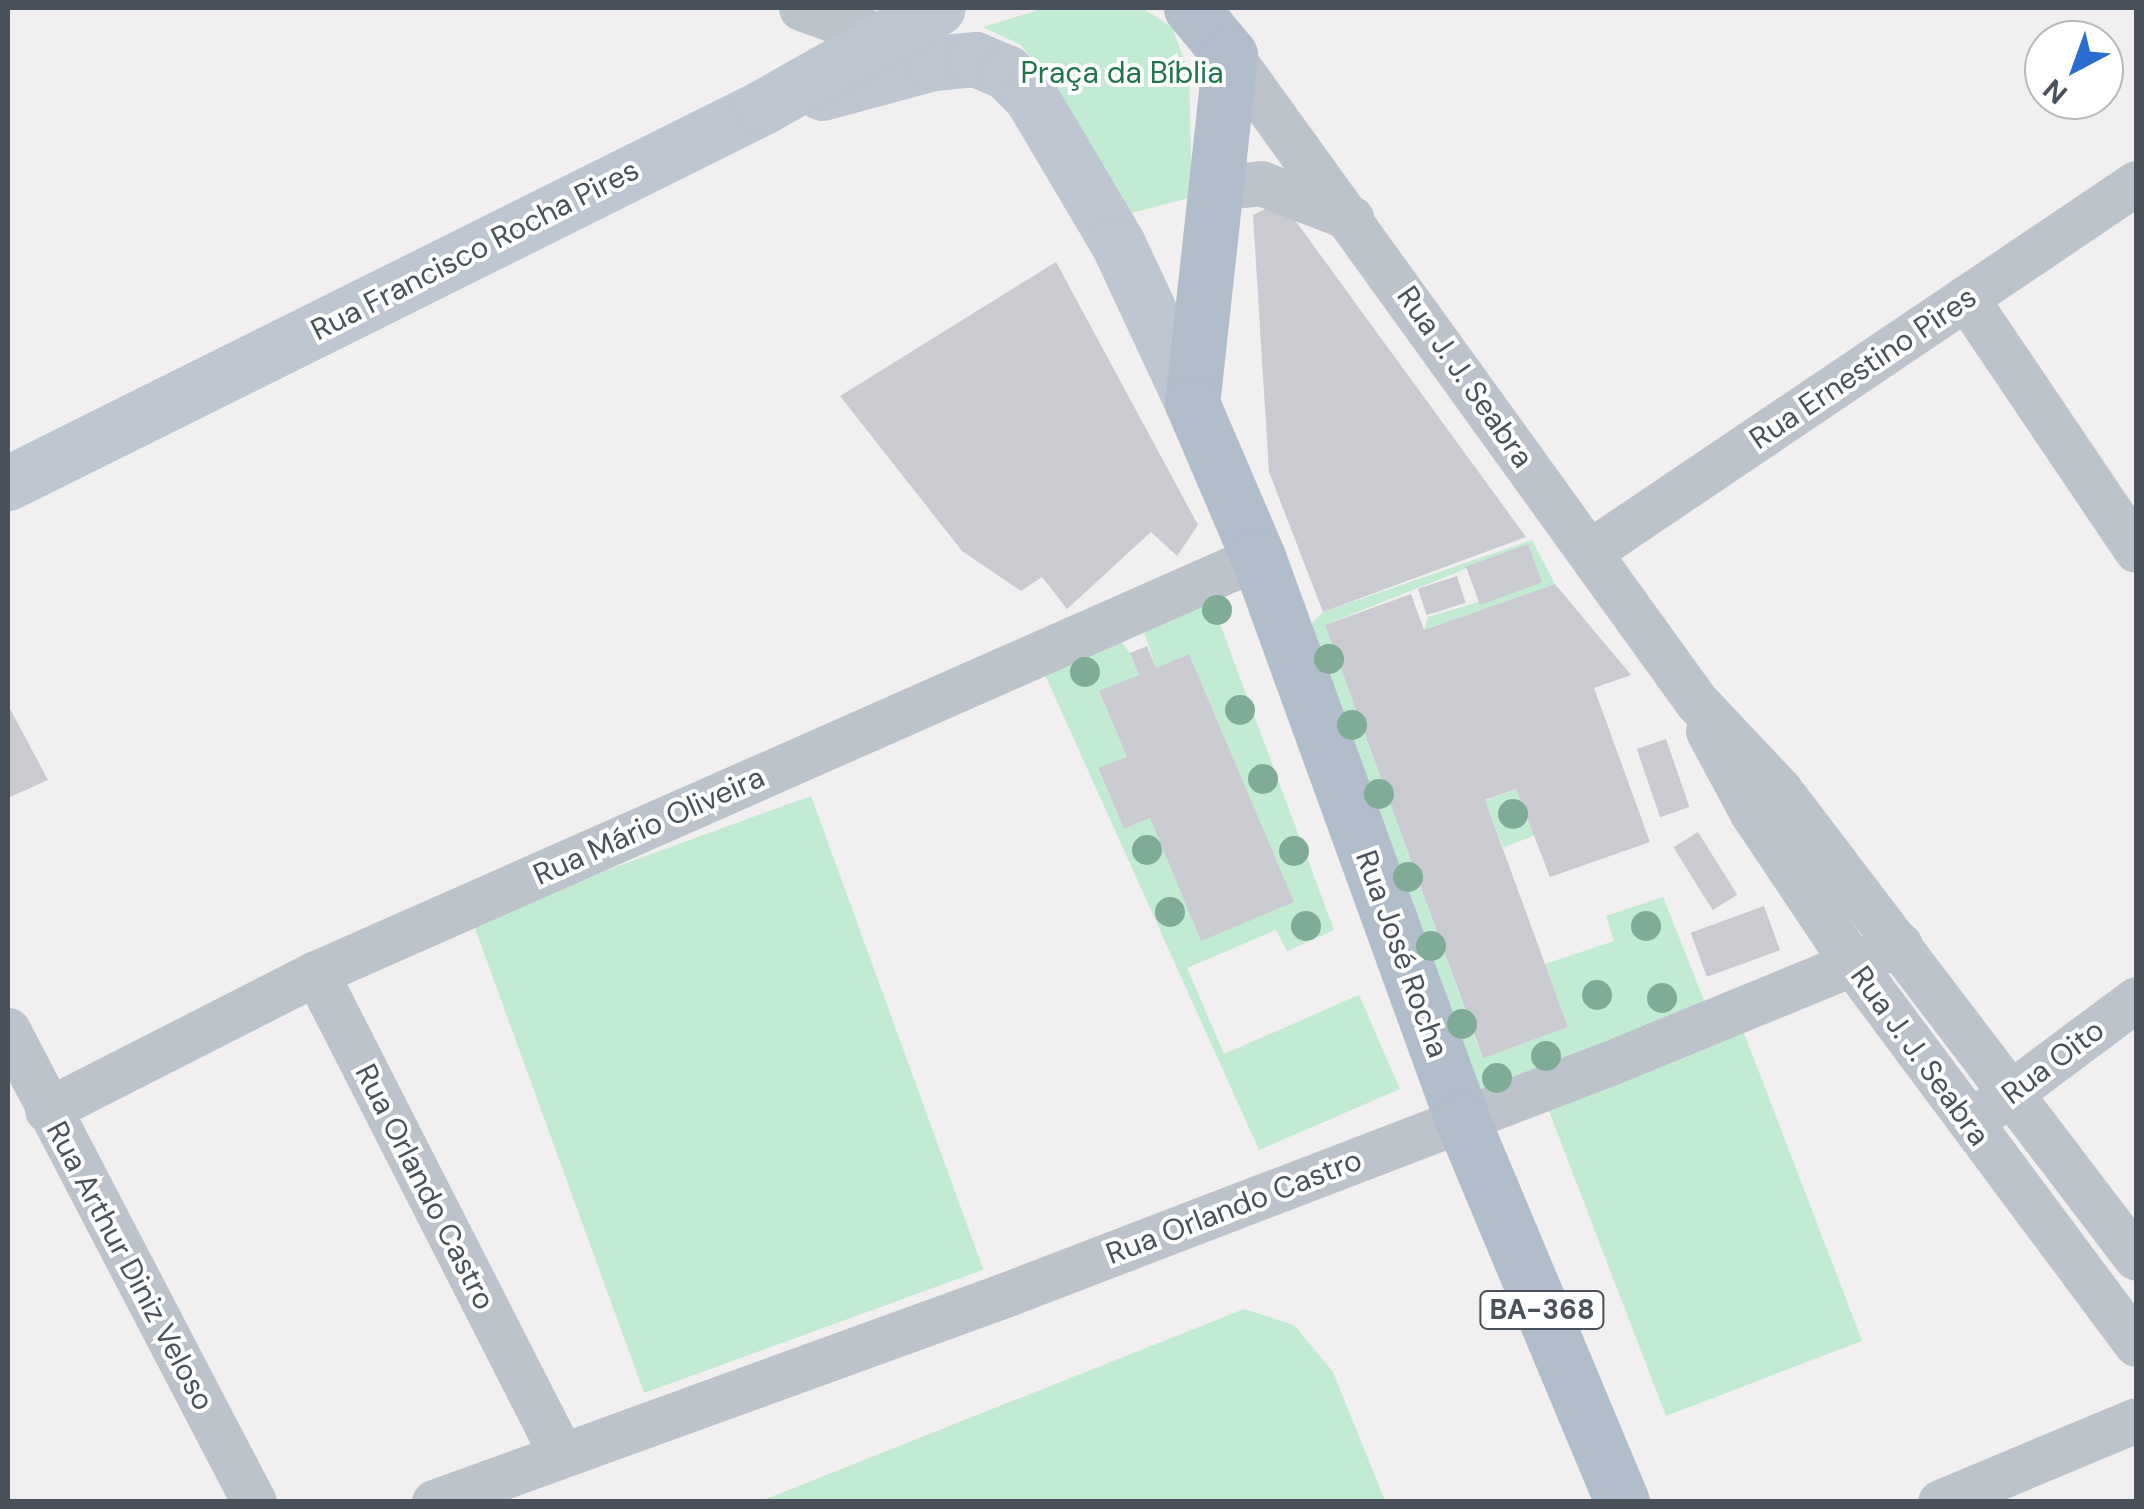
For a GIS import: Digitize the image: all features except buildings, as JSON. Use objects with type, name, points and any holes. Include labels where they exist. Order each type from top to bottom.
[{"type":"main road","points":[[1191,8],[1230,55],[1192,403]]},
{"type":"main road","name":"Rua José Rocha","points":[[1192,403],[1258,558],[1462,1119],[1622,1502]]},
{"type":"street","points":[[802,8],[882,37]]},
{"type":"street","name":"Rua Francisco Rocha Pires","points":[[8,484],[760,108],[938,8]]},
{"type":"street","name":"Rua J. J. Seabra","points":[[1230,55],[1353,219],[1696,701],[1762,768],[2136,1258]]},
{"type":"street","points":[[760,108],[933,64],[975,59],[1006,72],[1032,97],[1118,244],[1192,403]]},
{"type":"street","name":"Rua Ernestino Pires","points":[[1589,552],[2136,182]]},
{"type":"street","points":[[1215,188],[1260,183],[1353,219]]},
{"type":"street","points":[[1966,298],[2136,550]]},
{"type":"street","name":"Rua Mário Oliveira","points":[[47,1110],[316,974],[1258,558]]},
{"type":"street","name":"Rua J. J. Seabra","points":[[1696,701],[1729,776],[1855,966],[1968,1124],[2136,1344]]},
{"type":"street","name":"Rua Orlando Castro","points":[[434,1502],[1002,1296],[1855,966],[1900,944]]},
{"type":"street","name":"Rua Orlando Castro","points":[[316,974],[561,1454]]},
{"type":"street","name":"Rua Oito","points":[[1968,1124],[2136,999]]},
{"type":"street","name":"Rua Arthur Diniz Veloso","points":[[8,1030],[254,1502]]},
{"type":"street","points":[[1940,1502],[2136,1420]]},
{"type":"green space","name":"Praça da Bíblia","points":[[1045,8],[1142,8],[1172,27],[1189,73],[1192,197],[1128,214],[1064,101],[1021,45],[983,27]]},
{"type":"green space","points":[[1532,540],[1555,584],[1424,630],[1428,617],[1541,583],[1528,544],[1325,625],[1482,1057],[1568,1027],[1545,964],[1614,941],[1606,916],[1663,897],[1713,1023],[1483,1111],[1303,633],[1323,612]]},
{"type":"green space","points":[[1204,581],[1334,930],[1287,951],[1276,930],[1187,968],[1224,1054],[1359,995],[1400,1089],[1259,1150],[1036,655],[1108,624],[1130,653],[1139,675],[1099,692],[1127,757],[1098,769],[1124,829],[1150,818],[1201,940],[1293,901],[1189,654],[1156,668],[1137,611]]},
{"type":"green space","points":[[1516,789],[1534,836],[1503,848],[1485,801]]},
{"type":"green space","points":[[811,796],[983,1270],[644,1393],[472,919]]},
{"type":"green space","points":[[1742,1028],[1862,1341],[1666,1416],[1546,1103]]},
{"type":"green space","points":[[1244,1309],[1294,1325],[1333,1372],[1385,1501],[761,1501]]}]
